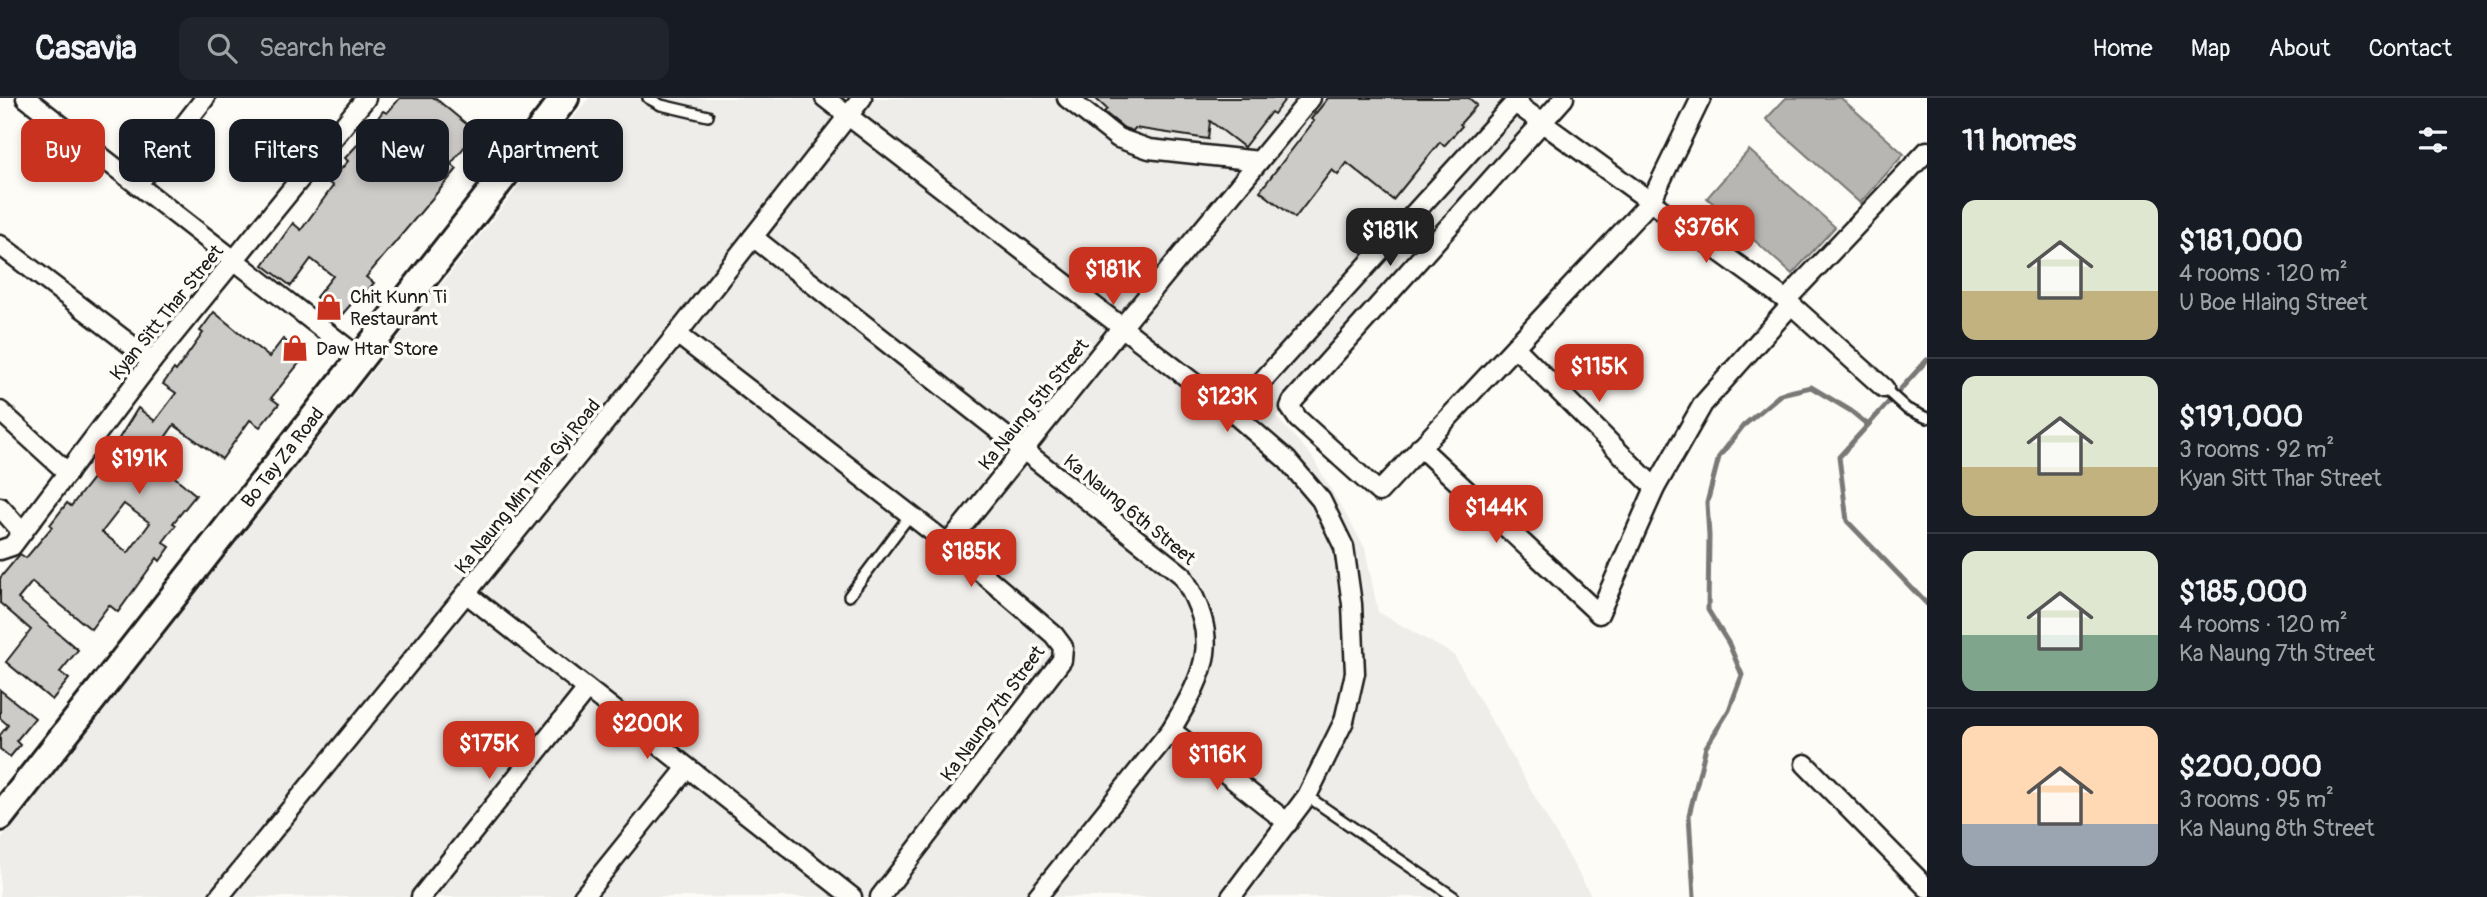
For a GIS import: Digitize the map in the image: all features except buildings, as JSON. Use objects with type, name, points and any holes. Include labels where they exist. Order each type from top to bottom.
[{"type":"main road","name":"Bo Tay Za Road","points":[[0,817],[565,98]]},
{"type":"street","points":[[138,184],[205,98]]},
{"type":"street","name":"Kyan Sitt Thar Street","points":[[0,550],[12,546],[152,361],[366,98]]},
{"type":"street","points":[[825,98],[1233,412],[1287,460],[1321,500],[1343,547],[1352,604],[1355,673],[1344,721],[1307,796],[1231,897]]},
{"type":"street","name":"Ka Naung Min Thar Gyi Road","points":[[219,897],[677,334],[862,98]]},
{"type":"street","points":[[1067,98],[1118,138],[1149,149],[1259,161]]},
{"type":"street","name":"Ka Naung 5th Street","points":[[948,544],[1311,98]]},
{"type":"street","points":[[1564,98],[1292,402],[1290,407],[1298,419],[1379,492],[1651,201],[1701,98]]},
{"type":"street","points":[[31,100],[360,358]]},
{"type":"street","points":[[1233,412],[1517,101],[1788,302],[1884,388]]},
{"type":"street","points":[[1420,447],[1599,614],[1655,488],[1703,404],[1788,302],[1927,151]]},
{"type":"street","name":"Ka Naung 6th Street","points":[[754,237],[1182,575],[1198,601],[1205,625],[1204,668],[1189,700],[1171,730],[1037,897]]},
{"type":"street","points":[[0,245],[152,361]]},
{"type":"street","name":"Ka Naung 7th Street","points":[[677,334],[948,544],[1054,635],[1063,647],[1062,660],[880,897]]},
{"type":"street","points":[[1515,347],[1655,488]]},
{"type":"street","points":[[0,411],[68,473]]},
{"type":"street","points":[[0,507],[22,532]]},
{"type":"street","points":[[467,594],[852,897]]},
{"type":"street","points":[[421,897],[587,689]]},
{"type":"street","points":[[1171,730],[1288,823]]},
{"type":"street","points":[[1805,764],[1927,888]]},
{"type":"street","points":[[583,897],[687,768]]},
{"type":"lane","points":[[648,98],[708,116]]},
{"type":"lane","points":[[1884,388],[1907,409],[1927,418]]},
{"type":"lane","points":[[849,596],[910,514]]},
{"type":"lane","points":[[1307,796],[1454,897]]},
{"type":"shaded area","points":[[589,98],[1541,98],[1530,122],[1276,417],[1311,455],[1365,548],[1378,612],[1454,655],[1592,897],[0,897],[0,841],[522,182],[623,182],[623,119],[572,119]]},
{"type":"shaded area","points":[[1786,98],[1841,98],[1904,154],[1860,203],[1766,119]]},
{"type":"shaded area","points":[[1749,150],[1835,227],[1792,274],[1707,198]]},
{"type":"waterway","points":[[1927,360],[1839,457],[1847,521],[1927,604]]},
{"type":"waterway","points":[[1694,897],[1689,815],[1706,747],[1729,710],[1742,675],[1729,644],[1708,610],[1707,503],[1719,457],[1743,426],[1781,394],[1811,387],[1851,411],[1868,425]]},
{"type":"place","name":"Chit Kunn Ti Restaurant","points":[[329,307]]},
{"type":"place","name":"Daw Htar Store","points":[[295,348]]}]
